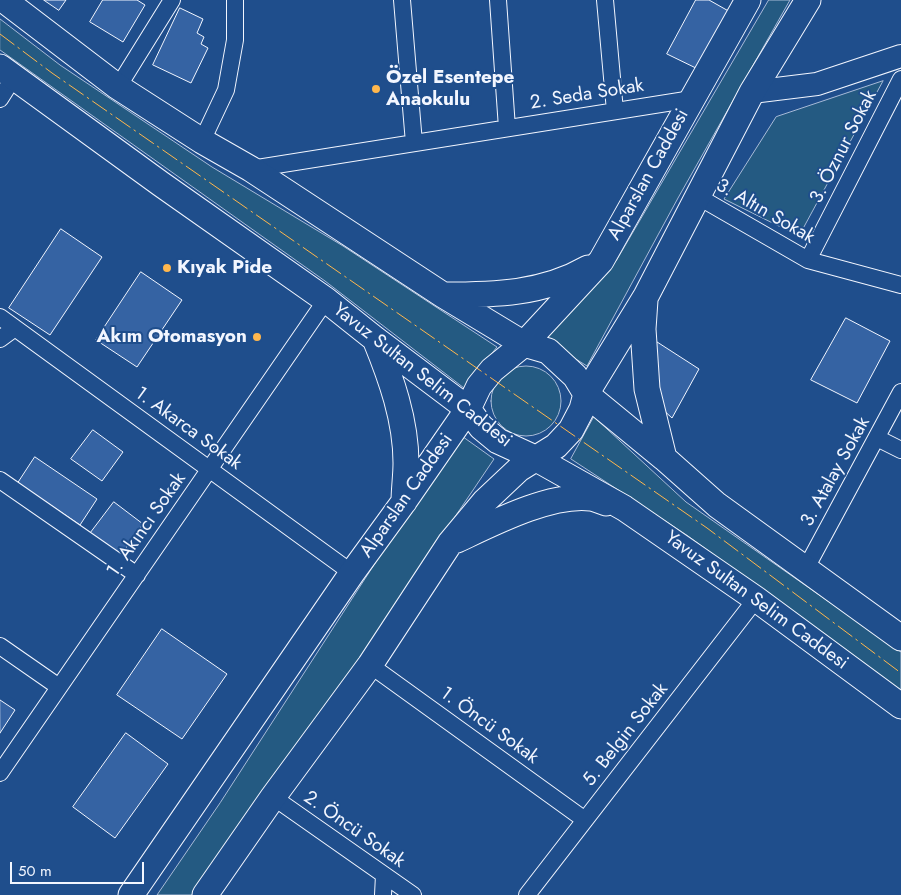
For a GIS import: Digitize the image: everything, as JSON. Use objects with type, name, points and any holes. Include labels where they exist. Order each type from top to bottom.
[{"type":"main road","points":[[4,0],[118,87],[202,141],[251,169],[443,295],[524,344],[548,352],[575,376],[586,394],[664,458],[717,505],[901,638]]},
{"type":"main road","name":"Alparslan Caddesi","points":[[131,895],[352,573],[404,503],[468,409],[479,386],[492,370],[524,344],[601,261],[748,0]]},
{"type":"main road","points":[[205,895],[273,797],[370,665],[450,543],[485,501],[519,469],[556,446],[570,430],[582,409],[586,394],[646,296],[752,92],[808,0]]},
{"type":"main road","name":"Yavuz Sultan Selim Caddesi","points":[[7,72],[161,184],[326,300],[468,409],[481,427],[498,441],[534,458],[624,508],[756,599],[901,706]]},
{"type":"main road","points":[[443,295],[517,293],[548,286],[575,276],[601,261]]},
{"type":"main road","points":[[646,296],[643,328],[647,389],[664,458]]},
{"type":"main road","points":[[375,339],[396,396],[403,430],[406,462],[404,503]]},
{"type":"main road","points":[[450,543],[520,512],[565,499],[591,498],[624,508]]},
{"type":"street","points":[[118,87],[172,0]]},
{"type":"street","points":[[202,141],[226,90],[235,40],[235,0]]},
{"type":"street","points":[[402,0],[414,143]]},
{"type":"street","points":[[498,0],[507,128]]},
{"type":"street","points":[[605,0],[614,111]]},
{"type":"street","points":[[752,92],[817,84],[901,56]]},
{"type":"street","points":[[0,99],[7,72]]},
{"type":"street","name":"3. Öznur Sokak","points":[[808,260],[901,79]]},
{"type":"street","name":"2. Seda Sokak","points":[[251,169],[692,98]]},
{"type":"street","name":"3. Altın Sokak","points":[[697,196],[808,260],[901,285]]},
{"type":"street","name":"1. Akıncı Sokak","points":[[0,773],[326,300]]},
{"type":"street","name":"1. Akarca Sokak","points":[[0,318],[352,573]]},
{"type":"street","points":[[0,339],[15,328]]},
{"type":"street","name":"3. Atalay Sokak","points":[[805,570],[901,392]]},
{"type":"street","points":[[877,438],[901,450]]},
{"type":"street","points":[[0,480],[137,575]]},
{"type":"street","name":"5. Belgin Sokak","points":[[527,895],[756,599]]},
{"type":"street","points":[[0,646],[59,687]]},
{"type":"street","name":"1. Öncü Sokak","points":[[370,665],[585,820]]},
{"type":"street","name":"2. Öncü Sokak","points":[[273,797],[413,895]]},
{"type":"street","points":[[383,895],[384,875]]},
{"type":"shaded area","points":[[769,0],[790,0],[678,198],[587,366],[545,340],[616,261]]},
{"type":"shaded area","points":[[0,19],[60,65],[212,167],[343,246],[497,347],[464,388],[325,281],[0,50]]},
{"type":"shaded area","points":[[883,81],[799,236],[724,199],[776,117]]},
{"type":"shaded area","points":[[526,366],[539,369],[551,376],[558,388],[561,401],[558,414],[551,426],[539,433],[526,436],[513,433],[501,426],[494,414],[491,401],[494,388],[501,376],[513,369]]},
{"type":"shaded area","points":[[594,417],[686,502],[901,652],[901,691],[688,536],[571,459]]},
{"type":"shaded area","points":[[459,434],[494,459],[288,764],[194,895],[157,895],[220,803]]},
{"type":"building","points":[[44,0],[66,0],[59,10]]},
{"type":"building","points":[[103,0],[137,0],[145,5],[123,42],[90,22]]},
{"type":"building","points":[[696,0],[709,0],[732,13],[702,71],[667,54]]},
{"type":"building","points":[[180,8],[203,19],[197,33],[204,37],[201,44],[208,48],[191,83],[153,65]]},
{"type":"building","points":[[61,229],[102,257],[50,335],[9,308]]},
{"type":"building","points":[[141,272],[182,300],[137,367],[96,340]]},
{"type":"building","points":[[846,318],[890,341],[857,403],[811,380]]},
{"type":"building","points":[[654,340],[699,369],[672,418],[660,407]]},
{"type":"building","points":[[93,430],[123,452],[102,481],[71,459]]},
{"type":"building","points":[[35,457],[97,499],[80,525],[18,483]]},
{"type":"building","points":[[114,502],[143,524],[119,558],[89,535]]},
{"type":"building","points":[[162,629],[227,674],[182,739],[117,695]]},
{"type":"building","points":[[0,700],[15,710],[0,733]]},
{"type":"building","points":[[126,733],[168,764],[115,838],[73,807]]},
{"type":"power","points":[[0,34],[52,73],[707,528],[901,673]]},
{"type":"place","name":"Özel Esentepe Anaokulu","points":[[376,89]]},
{"type":"place","name":"Kıyak Pide","points":[[167,268]]},
{"type":"place","name":"Akım Otomasyon","points":[[257,337]]}]
